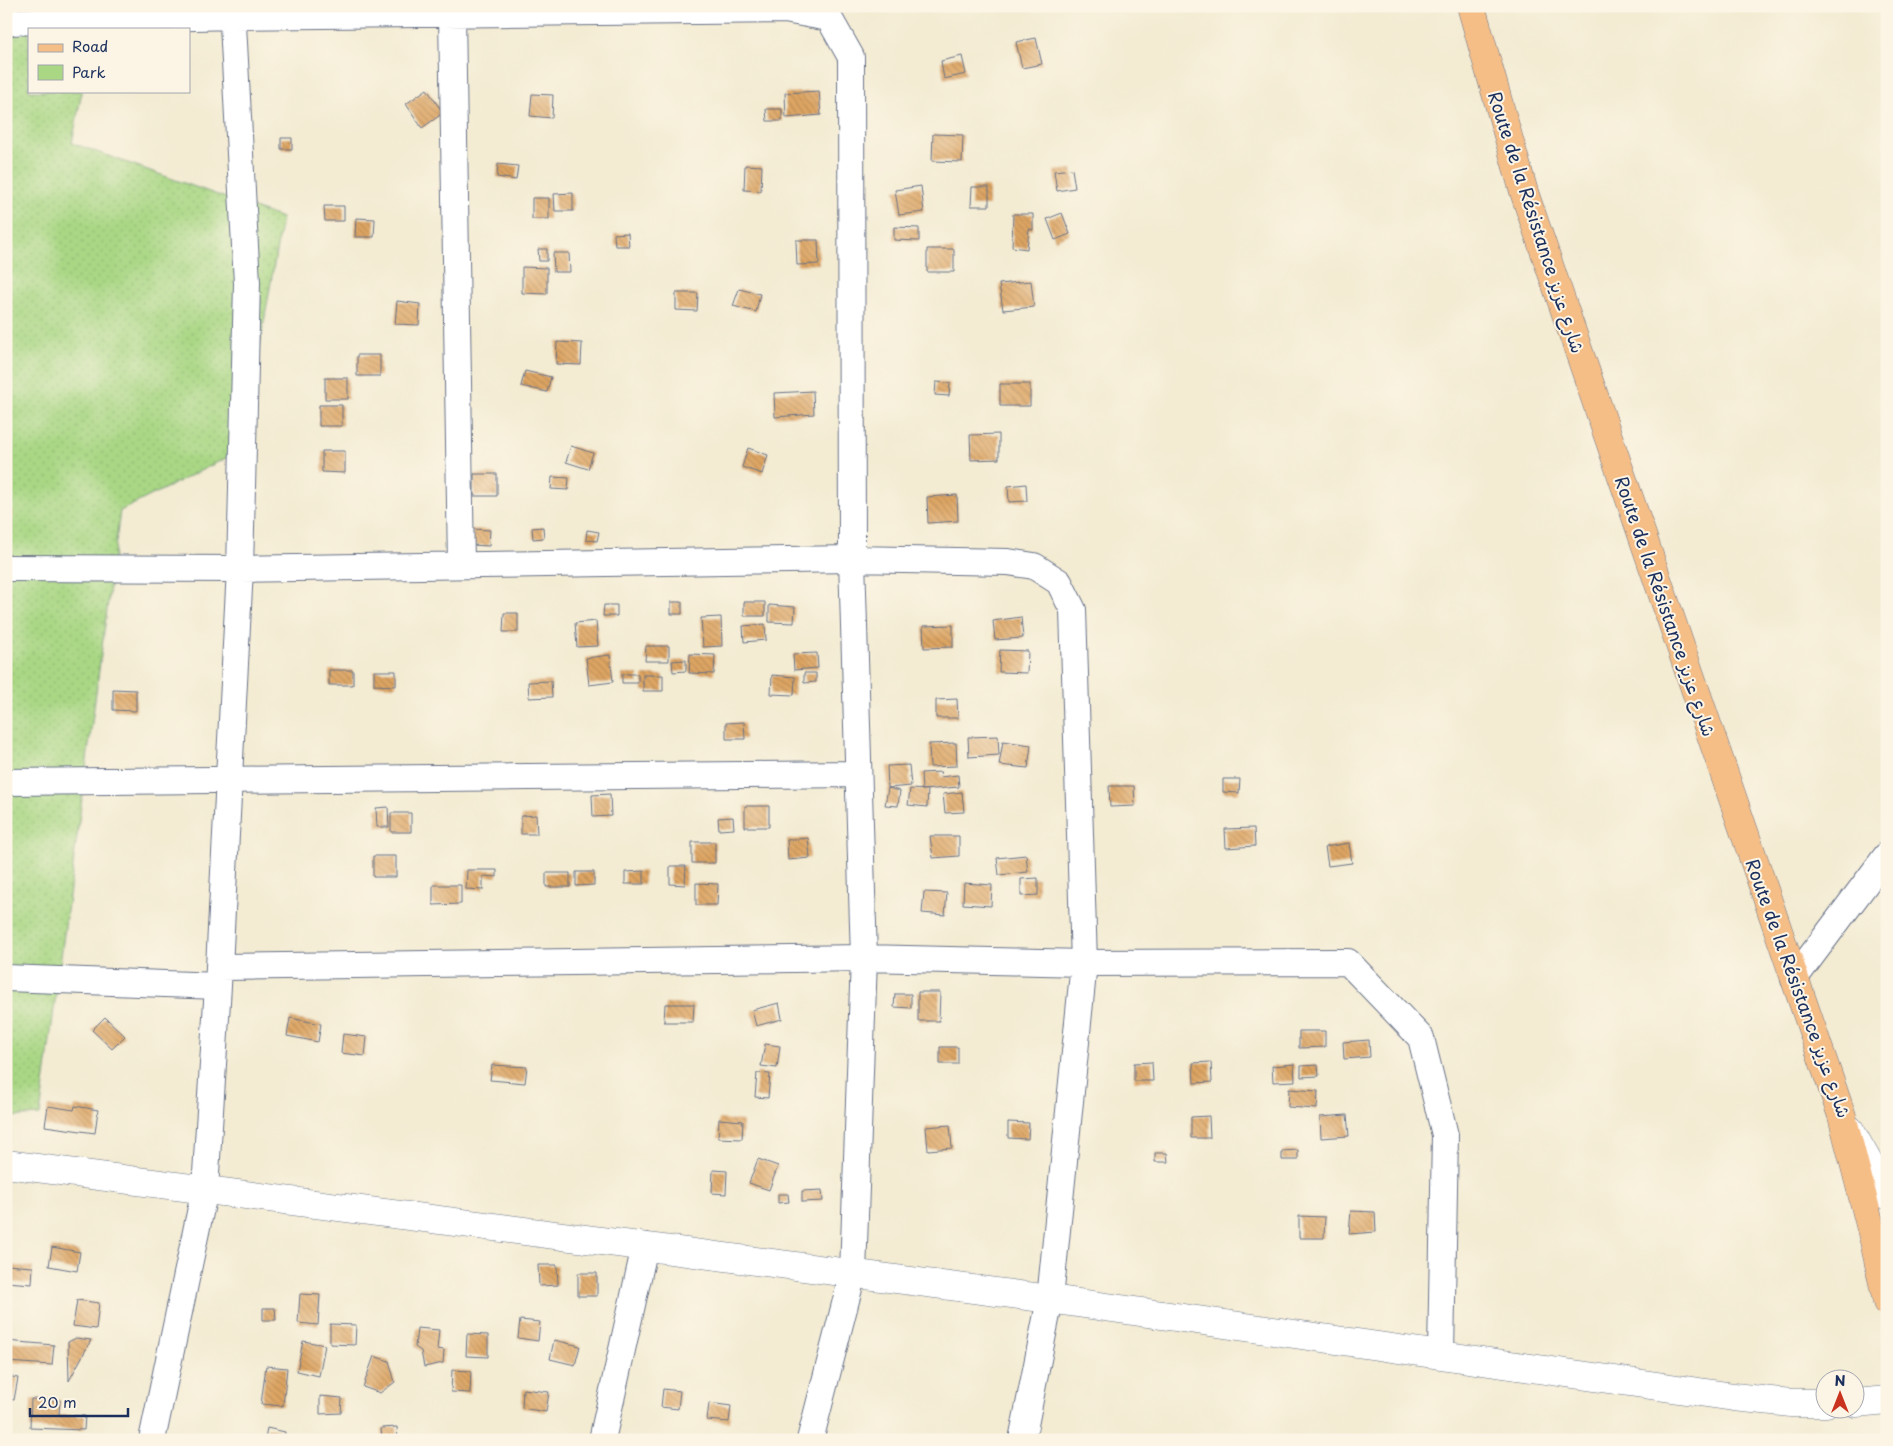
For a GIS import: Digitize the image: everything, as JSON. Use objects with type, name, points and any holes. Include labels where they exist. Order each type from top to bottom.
[{"type":"main road","name":"Route de la Résistance شارع عزيز","points":[[1471,6],[1524,192],[1842,1116]]},
{"type":"main road","points":[[1842,1116],[1887,1302]]},
{"type":"street","points":[[6,22],[232,11],[452,14],[785,10],[829,18],[851,57],[852,559],[864,958],[853,1273],[810,1440]]},
{"type":"street","points":[[152,1440],[205,1189],[219,976],[240,569],[247,283],[232,11]]},
{"type":"street","points":[[452,14],[461,565]]},
{"type":"street","points":[[6,568],[240,569],[852,559],[1008,562],[1034,566],[1059,582],[1073,610],[1084,963],[1050,1298],[1022,1440]]},
{"type":"street","points":[[6,782],[858,774]]},
{"type":"street","points":[[1794,980],[1887,855]]},
{"type":"street","points":[[6,978],[219,976],[864,958],[1084,963],[1348,962],[1421,1038],[1445,1135],[1441,1355]]},
{"type":"street","name":"Route de la Résistance شارع عزيز","points":[[1842,1116],[1887,1195]]},
{"type":"street","points":[[6,1164],[1050,1298],[1734,1397],[1792,1403],[1816,1403]]},
{"type":"street","points":[[602,1440],[645,1246]]},
{"type":"street","points":[[1866,1402],[1887,1400]]},
{"type":"green space","points":[[6,6],[98,6],[94,28],[28,28],[28,92],[82,92],[72,143],[282,218],[242,450],[120,511],[40,1115],[6,1117]]},
{"type":"building","points":[[1036,38],[1042,64],[1022,68],[1016,42]]},
{"type":"building","points":[[962,56],[966,74],[944,79],[941,61]]},
{"type":"building","points":[[427,89],[443,113],[422,128],[406,104]]},
{"type":"building","points":[[819,91],[821,115],[786,118],[785,93]]},
{"type":"building","points":[[532,94],[553,95],[552,118],[530,116]]},
{"type":"building","points":[[766,109],[782,109],[782,121],[767,121]]},
{"type":"building","points":[[933,134],[963,135],[962,162],[932,161]]},
{"type":"building","points":[[281,138],[292,138],[292,149],[281,149]]},
{"type":"building","points":[[498,164],[518,166],[516,180],[497,177]]},
{"type":"building","points":[[745,165],[762,166],[761,191],[744,190]]},
{"type":"building","points":[[1072,169],[1075,188],[1057,191],[1054,171]]},
{"type":"building","points":[[921,186],[924,212],[899,215],[895,190]]},
{"type":"building","points":[[972,187],[989,187],[989,206],[971,206]]},
{"type":"building","points":[[573,193],[573,211],[555,211],[554,194]]},
{"type":"building","points":[[532,198],[549,198],[549,219],[532,219]]},
{"type":"building","points":[[324,206],[344,206],[344,221],[325,221]]},
{"type":"building","points":[[1062,213],[1070,234],[1055,240],[1047,219]]},
{"type":"building","points":[[1013,214],[1033,214],[1033,230],[1029,229],[1027,249],[1012,247]]},
{"type":"building","points":[[356,218],[375,219],[374,237],[355,237]]},
{"type":"building","points":[[894,227],[919,228],[919,241],[894,240]]},
{"type":"building","points":[[628,233],[629,246],[615,246],[614,234]]},
{"type":"building","points":[[796,240],[818,240],[819,264],[797,265]]},
{"type":"building","points":[[538,249],[547,249],[547,261],[539,261]]},
{"type":"building","points":[[927,249],[954,249],[954,272],[927,272]]},
{"type":"building","points":[[553,253],[569,253],[570,272],[554,272]]},
{"type":"building","points":[[522,267],[547,268],[547,294],[522,293]]},
{"type":"building","points":[[1031,281],[1034,307],[1003,310],[999,284]]},
{"type":"building","points":[[739,289],[760,294],[756,312],[733,306]]},
{"type":"building","points":[[676,293],[698,293],[697,311],[676,310]]},
{"type":"building","points":[[397,301],[420,304],[419,325],[395,324]]},
{"type":"building","points":[[557,342],[582,343],[581,365],[556,364]]},
{"type":"building","points":[[357,355],[380,355],[380,376],[357,376]]},
{"type":"building","points":[[525,371],[551,377],[547,392],[521,386]]},
{"type":"building","points":[[325,378],[348,378],[348,399],[325,399]]},
{"type":"building","points":[[936,382],[950,383],[949,396],[935,395]]},
{"type":"building","points":[[1000,384],[1030,384],[1030,406],[1000,406]]},
{"type":"building","points":[[813,391],[814,414],[775,417],[774,393]]},
{"type":"building","points":[[319,405],[342,405],[342,426],[319,426]]},
{"type":"building","points":[[999,434],[999,459],[971,460],[970,435]]},
{"type":"building","points":[[571,446],[593,453],[588,469],[566,462]]},
{"type":"building","points":[[748,448],[768,455],[762,474],[742,467]]},
{"type":"building","points":[[322,451],[345,451],[345,473],[322,472]]},
{"type":"building","points":[[474,474],[497,474],[497,496],[474,496]]},
{"type":"building","points":[[552,477],[569,478],[568,490],[551,489]]},
{"type":"building","points":[[1026,484],[1027,501],[1009,502],[1008,486]]},
{"type":"building","points":[[957,495],[958,521],[928,523],[927,497]]},
{"type":"building","points":[[6,510],[12,510],[12,531],[6,531]]},
{"type":"building","points":[[543,527],[544,538],[533,539],[532,528]]},
{"type":"building","points":[[472,529],[490,530],[489,546],[471,545]]},
{"type":"building","points":[[587,530],[599,532],[597,541],[586,540]]},
{"type":"building","points":[[671,602],[682,602],[682,614],[671,614]]},
{"type":"building","points":[[744,602],[765,602],[765,616],[744,616]]},
{"type":"building","points":[[604,605],[617,605],[617,616],[603,616]]},
{"type":"building","points":[[769,605],[795,607],[794,623],[769,622]]},
{"type":"building","points":[[504,613],[518,613],[518,632],[503,632]]},
{"type":"building","points":[[721,617],[722,646],[703,647],[701,618]]},
{"type":"building","points":[[1021,617],[1023,638],[995,640],[993,621]]},
{"type":"building","points":[[596,621],[598,646],[577,647],[575,623]]},
{"type":"building","points":[[765,624],[766,640],[744,642],[743,626]]},
{"type":"building","points":[[953,625],[953,647],[924,648],[923,626]]},
{"type":"building","points":[[646,646],[669,646],[669,661],[645,661]]},
{"type":"building","points":[[1000,650],[1028,651],[1027,673],[999,672]]},
{"type":"building","points":[[817,653],[818,668],[794,670],[793,654]]},
{"type":"building","points":[[690,654],[715,655],[714,674],[689,673]]},
{"type":"building","points":[[610,655],[613,682],[589,685],[586,658]]},
{"type":"building","points":[[686,660],[686,671],[673,672],[672,661]]},
{"type":"building","points":[[329,670],[353,670],[353,685],[329,685]]},
{"type":"building","points":[[374,671],[396,671],[396,686],[374,685]]},
{"type":"building","points":[[804,673],[816,673],[816,682],[804,683]]},
{"type":"building","points":[[622,674],[638,674],[638,683],[622,683]]},
{"type":"building","points":[[643,675],[663,675],[663,691],[643,691]]},
{"type":"building","points":[[772,675],[795,677],[794,695],[771,694]]},
{"type":"building","points":[[551,681],[552,697],[529,698],[528,682]]},
{"type":"building","points":[[113,689],[136,690],[136,711],[113,710]]},
{"type":"building","points":[[957,699],[958,718],[936,718],[936,700]]},
{"type":"building","points":[[744,722],[745,739],[726,739],[726,723]]},
{"type":"building","points":[[998,736],[999,755],[969,757],[968,737]]},
{"type":"building","points":[[1003,741],[1031,745],[1028,768],[999,765]]},
{"type":"building","points":[[956,743],[957,766],[930,767],[929,744]]},
{"type":"building","points":[[909,765],[911,786],[888,788],[887,766]]},
{"type":"building","points":[[941,772],[940,777],[958,775],[959,787],[922,790],[921,773]]},
{"type":"building","points":[[1223,779],[1240,779],[1239,793],[1223,792]]},
{"type":"building","points":[[1109,786],[1134,786],[1135,806],[1110,807]]},
{"type":"building","points":[[888,788],[900,791],[898,806],[885,805]]},
{"type":"building","points":[[910,789],[928,790],[927,807],[908,805]]},
{"type":"building","points":[[962,792],[964,812],[945,813],[943,794]]},
{"type":"building","points":[[610,794],[611,816],[593,817],[592,795]]},
{"type":"building","points":[[745,806],[769,806],[769,827],[745,827]]},
{"type":"building","points":[[388,807],[389,827],[377,827],[376,808]]},
{"type":"building","points":[[391,813],[411,813],[411,832],[391,832]]},
{"type":"building","points":[[536,815],[537,834],[521,834],[521,816]]},
{"type":"building","points":[[733,817],[734,829],[719,830],[718,818]]},
{"type":"building","points":[[1254,828],[1255,846],[1226,848],[1225,829]]},
{"type":"building","points":[[930,836],[959,836],[959,856],[933,858]]},
{"type":"building","points":[[808,838],[810,858],[788,860],[787,840]]},
{"type":"building","points":[[692,842],[715,842],[715,863],[692,863]]},
{"type":"building","points":[[1349,843],[1352,863],[1328,866],[1325,847]]},
{"type":"building","points":[[1026,855],[1028,872],[999,875],[997,858]]},
{"type":"building","points":[[373,856],[396,856],[396,877],[373,877]]},
{"type":"building","points":[[670,866],[686,866],[685,885],[670,884]]},
{"type":"building","points":[[467,870],[497,870],[497,877],[483,876],[483,890],[466,889]]},
{"type":"building","points":[[644,871],[644,884],[625,884],[625,872]]},
{"type":"building","points":[[576,872],[594,872],[594,885],[576,886]]},
{"type":"building","points":[[546,873],[570,873],[570,887],[546,887]]},
{"type":"building","points":[[1038,878],[1038,895],[1021,896],[1021,879]]},
{"type":"building","points":[[696,883],[718,884],[717,905],[696,905]]},
{"type":"building","points":[[964,883],[992,885],[991,906],[963,904]]},
{"type":"building","points":[[433,885],[461,885],[461,904],[433,905]]},
{"type":"building","points":[[924,892],[947,893],[945,915],[922,913]]},
{"type":"building","points":[[918,992],[940,992],[939,1021],[918,1021]]},
{"type":"building","points":[[895,994],[911,994],[911,1008],[894,1007]]},
{"type":"building","points":[[779,1003],[782,1019],[756,1026],[752,1010]]},
{"type":"building","points":[[665,1004],[694,1004],[693,1022],[664,1022]]},
{"type":"building","points":[[105,1017],[125,1036],[112,1049],[92,1030]]},
{"type":"building","points":[[290,1018],[321,1024],[318,1042],[287,1036]]},
{"type":"building","points":[[1299,1031],[1325,1031],[1325,1047],[1299,1048]]},
{"type":"building","points":[[343,1034],[367,1037],[365,1056],[341,1053]]},
{"type":"building","points":[[1369,1040],[1370,1057],[1344,1059],[1343,1042]]},
{"type":"building","points":[[765,1044],[780,1046],[777,1068],[761,1066]]},
{"type":"building","points":[[940,1047],[958,1047],[958,1064],[940,1064]]},
{"type":"building","points":[[1152,1062],[1153,1081],[1134,1081],[1134,1063]]},
{"type":"building","points":[[1211,1062],[1212,1082],[1194,1083],[1193,1063]]},
{"type":"building","points":[[1294,1064],[1295,1081],[1273,1082],[1272,1066]]},
{"type":"building","points":[[492,1065],[527,1067],[525,1083],[490,1080]]},
{"type":"building","points":[[1318,1065],[1319,1076],[1301,1077],[1301,1066]]},
{"type":"building","points":[[757,1073],[770,1074],[768,1098],[755,1097]]},
{"type":"building","points":[[1289,1089],[1318,1091],[1317,1109],[1288,1107]]},
{"type":"building","points":[[48,1106],[74,1110],[75,1106],[98,1110],[95,1133],[45,1126]]},
{"type":"building","points":[[1347,1115],[1349,1136],[1321,1138],[1320,1117]]},
{"type":"building","points":[[1209,1116],[1210,1138],[1191,1138],[1191,1117]]},
{"type":"building","points":[[719,1119],[743,1121],[742,1139],[718,1138]]},
{"type":"building","points":[[1008,1122],[1029,1123],[1028,1139],[1008,1138]]},
{"type":"building","points":[[950,1125],[952,1148],[928,1150],[926,1127]]},
{"type":"building","points":[[1298,1150],[1298,1160],[1282,1160],[1282,1151]]},
{"type":"building","points":[[1155,1153],[1167,1153],[1168,1162],[1155,1162]]},
{"type":"building","points":[[758,1159],[778,1166],[769,1190],[749,1183]]},
{"type":"building","points":[[713,1170],[727,1171],[726,1194],[712,1193]]},
{"type":"building","points":[[822,1190],[823,1201],[802,1202],[802,1191]]},
{"type":"building","points":[[778,1194],[788,1194],[789,1202],[778,1203]]},
{"type":"building","points":[[1351,1211],[1375,1212],[1376,1232],[1349,1234]]},
{"type":"building","points":[[1299,1216],[1325,1217],[1324,1238],[1299,1238]]},
{"type":"building","points":[[52,1247],[80,1252],[77,1271],[49,1266]]},
{"type":"building","points":[[6,1265],[33,1267],[32,1284],[6,1282]]},
{"type":"building","points":[[538,1265],[557,1265],[558,1285],[539,1286]]},
{"type":"building","points":[[578,1273],[597,1273],[597,1296],[578,1296]]},
{"type":"building","points":[[300,1294],[320,1295],[318,1325],[298,1323]]},
{"type":"building","points":[[77,1300],[99,1303],[96,1329],[73,1326]]},
{"type":"building","points":[[263,1308],[275,1308],[276,1320],[263,1320]]},
{"type":"building","points":[[520,1320],[540,1322],[538,1341],[518,1338]]},
{"type":"building","points":[[330,1324],[356,1325],[355,1345],[330,1344]]},
{"type":"building","points":[[417,1328],[439,1330],[437,1349],[444,1350],[443,1363],[424,1367],[421,1351],[415,1347]]},
{"type":"building","points":[[467,1334],[488,1335],[488,1357],[466,1356]]},
{"type":"building","points":[[76,1338],[91,1340],[69,1381],[68,1342]]},
{"type":"building","points":[[554,1340],[580,1346],[575,1365],[550,1359]]},
{"type":"building","points":[[6,1341],[54,1345],[52,1365],[6,1362]]},
{"type":"building","points":[[303,1341],[325,1345],[319,1376],[297,1371]]},
{"type":"building","points":[[374,1356],[389,1361],[395,1382],[380,1393],[363,1387]]},
{"type":"building","points":[[266,1366],[287,1368],[283,1406],[261,1404]]},
{"type":"building","points":[[452,1370],[471,1371],[470,1393],[451,1392]]},
{"type":"building","points":[[6,1376],[18,1378],[14,1400],[6,1399]]},
{"type":"building","points":[[523,1389],[549,1392],[546,1412],[522,1408]]},
{"type":"building","points":[[663,1389],[680,1391],[678,1409],[661,1407]]},
{"type":"building","points":[[320,1396],[342,1398],[341,1413],[320,1414]]},
{"type":"building","points":[[31,1399],[60,1400],[59,1415],[85,1416],[84,1430],[30,1428]]},
{"type":"building","points":[[709,1403],[731,1406],[729,1422],[707,1420]]},
{"type":"building","points":[[397,1427],[398,1440],[382,1440],[381,1428]]},
{"type":"building","points":[[267,1428],[285,1432],[284,1440],[265,1440]]}]
